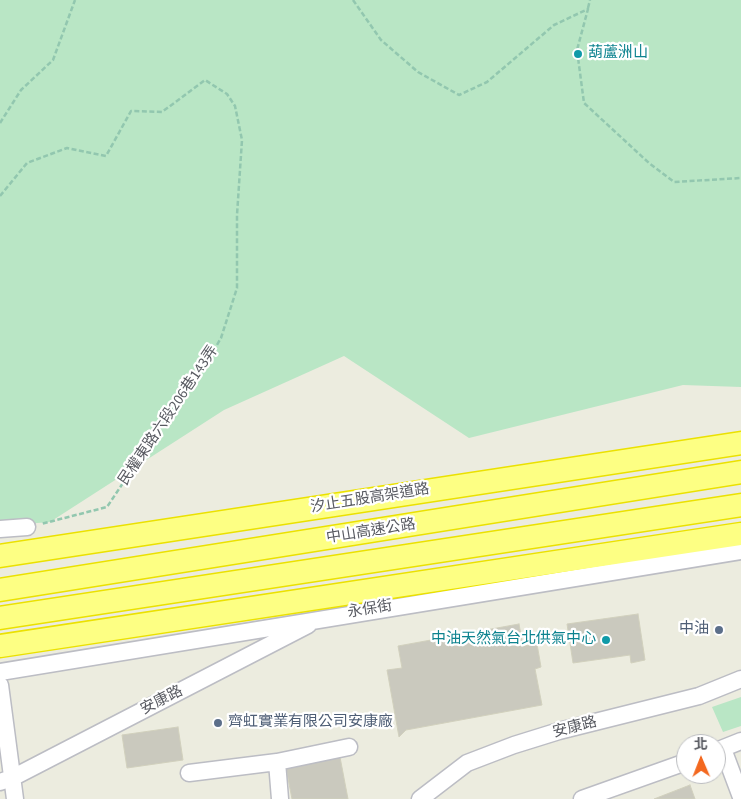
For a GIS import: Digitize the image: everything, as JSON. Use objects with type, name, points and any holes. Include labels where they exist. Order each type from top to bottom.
[{"type":"highway","name":"汐止五股高架道路","points":[[0,556],[741,443]]},
{"type":"highway","name":"中山高速公路","points":[[1,590],[741,472]]},
{"type":"highway","name":"中山高速公路","points":[[2,618],[741,505]]},
{"type":"highway","points":[[0,646],[741,534]]},
{"type":"street","points":[[0,529],[27,527]]},
{"type":"street","name":"永保街","points":[[0,672],[741,551]]},
{"type":"street","name":"安康路","points":[[6,780],[323,618]]},
{"type":"street","name":"安康路","points":[[420,799],[467,763],[514,745],[559,730],[700,696],[741,680]]},
{"type":"street","points":[[0,685],[6,780],[15,799]]},
{"type":"street","points":[[726,747],[741,741]]},
{"type":"street","points":[[189,773],[277,762],[349,747]]},
{"type":"street","points":[[277,762],[280,799]]},
{"type":"street","points":[[726,765],[741,797]]},
{"type":"street","points":[[582,799],[607,795],[676,766]]},
{"type":"path","points":[[0,123],[21,90],[54,60],[75,0]]},
{"type":"path","points":[[353,0],[381,40],[418,72],[460,95],[487,82],[554,25],[588,9]]},
{"type":"path","points":[[590,0],[576,50],[584,103],[649,163],[674,182],[741,178]]},
{"type":"path","name":"民權東路六段206巷143弄","points":[[0,196],[27,163],[67,148],[106,156],[130,111],[162,112],[205,80],[226,94],[235,106],[242,140],[237,215],[237,288],[221,338],[198,377],[167,417],[107,507],[27,527]]},
{"type":"green space","points":[[0,0],[741,0],[741,387],[683,385],[469,438],[344,356],[224,410],[50,522],[0,526]]},
{"type":"green space","points":[[741,697],[741,726],[723,732],[712,707]]},
{"type":"building","name":"中油天然氣台北供氣中心","points":[[638,614],[645,660],[631,663],[630,655],[573,663],[567,624]]},
{"type":"building","points":[[519,624],[523,646],[537,644],[541,667],[535,669],[542,705],[406,730],[399,737],[387,670],[402,668],[398,646]]},
{"type":"building","points":[[178,727],[183,760],[127,768],[122,735]]},
{"type":"building","points":[[340,757],[348,799],[292,799],[286,768]]},
{"type":"building","points":[[690,785],[695,799],[654,799]]},
{"type":"place","name":"葫蘆洲山","points":[[578,54]]},
{"type":"place","name":"中油","points":[[719,630]]},
{"type":"place","name":"中油天然氣台北供氣中心","points":[[606,640]]},
{"type":"place","name":"齊虹實業有限公司安康廠","points":[[218,723]]}]
